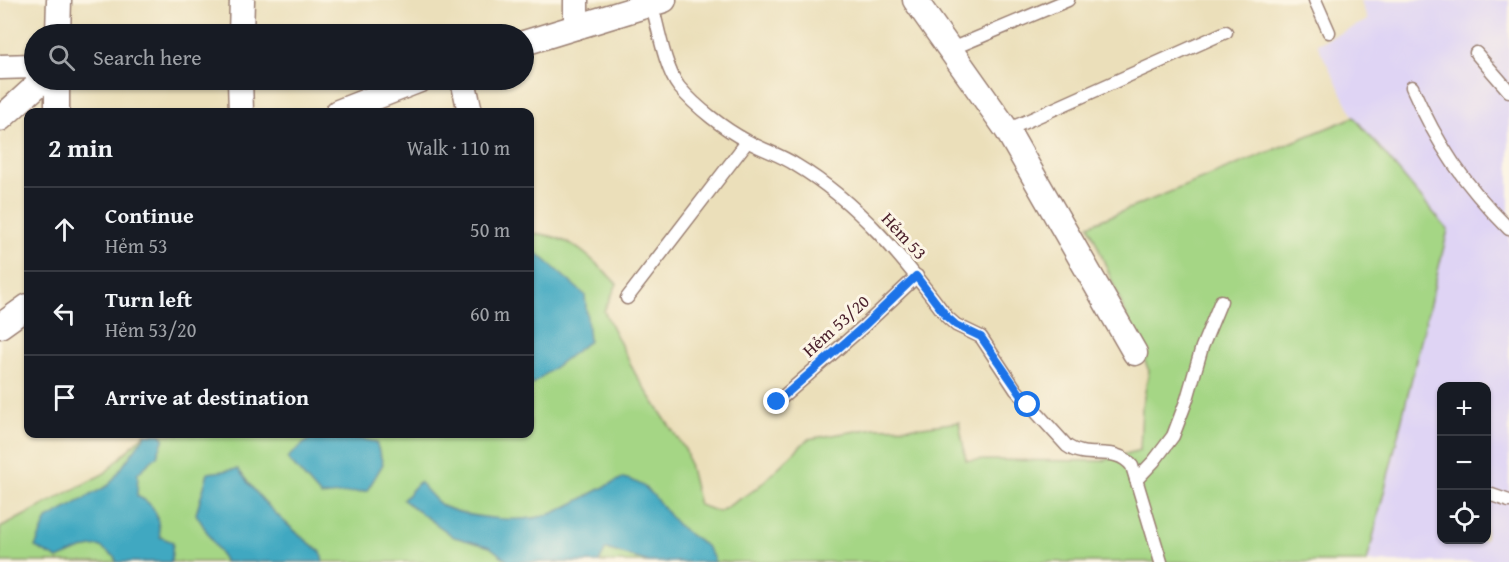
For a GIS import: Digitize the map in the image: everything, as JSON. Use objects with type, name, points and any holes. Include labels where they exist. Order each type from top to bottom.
[{"type":"street","points":[[58,24],[59,0]]},
{"type":"street","points":[[241,24],[242,0]]},
{"type":"street","points":[[576,0],[576,27]]},
{"type":"street","points":[[915,0],[1007,130],[1135,353]]},
{"type":"street","points":[[534,40],[658,2]]},
{"type":"street","points":[[0,67],[24,66]]},
{"type":"street","points":[[0,119],[32,90]]},
{"type":"street","points":[[57,90],[57,108]]},
{"type":"street","points":[[240,90],[241,108]]},
{"type":"street","points":[[348,108],[394,90]]},
{"type":"street","points":[[465,90],[469,108]]},
{"type":"street","points":[[1,323],[24,309]]},
{"type":"lane","points":[[951,49],[1068,0]]},
{"type":"lane","points":[[1315,0],[1329,32]]},
{"type":"lane","name":"Hẻm 53","points":[[658,2],[672,73],[680,88],[721,124],[747,142],[796,164],[822,182],[886,240],[947,317],[956,325],[981,337],[1016,390],[1067,446],[1076,453],[1087,455],[1119,454],[1132,466],[1136,480]]},
{"type":"lane","points":[[1007,130],[1226,32]]},
{"type":"lane","points":[[1476,53],[1509,91]]},
{"type":"lane","points":[[1412,87],[1427,122],[1452,166],[1509,230]]},
{"type":"lane","points":[[627,298],[747,142]]},
{"type":"lane","name":"Hẻm 53/20","points":[[777,402],[864,326],[916,276]]},
{"type":"lane","points":[[1161,562],[1136,480],[1173,436],[1187,399],[1202,347],[1221,301]]},
{"type":"lane","points":[[1491,495],[1509,501]]},
{"type":"shaded area","points":[[1360,0],[1509,0],[1509,562],[1367,562],[1448,230],[1354,117],[1317,44],[1368,20]]},
{"type":"green space","points":[[1354,117],[1448,230],[1367,562],[0,562],[0,528],[105,473],[140,438],[534,438],[534,234],[557,238],[578,249],[598,264],[617,284],[604,311],[636,375],[686,451],[699,505],[719,512],[756,489],[808,439],[875,428],[922,427],[959,422],[966,460],[1102,461],[1140,450],[1142,407],[1149,371],[1089,225]]},
{"type":"water","points":[[534,252],[585,295],[589,341],[534,383]]},
{"type":"water","points":[[143,438],[164,438],[157,456],[138,473],[137,496],[153,507],[160,537],[173,542],[171,562],[116,562],[115,557],[99,546],[81,549],[58,559],[35,547],[47,519],[109,485]]},
{"type":"water","points":[[310,438],[356,438],[376,442],[383,464],[367,491],[321,496],[287,458]]},
{"type":"water","points":[[238,469],[276,514],[321,552],[323,562],[225,562],[196,514],[208,473]]},
{"type":"water","points":[[623,478],[648,490],[682,529],[703,543],[715,562],[649,562],[606,549],[599,562],[509,562],[490,547],[454,537],[403,500],[419,482],[442,505],[456,511],[499,519],[529,518],[553,513]]},
{"type":"route","points":[[777,402],[864,326],[916,276],[947,317],[956,325],[981,337],[1028,405]]}]
